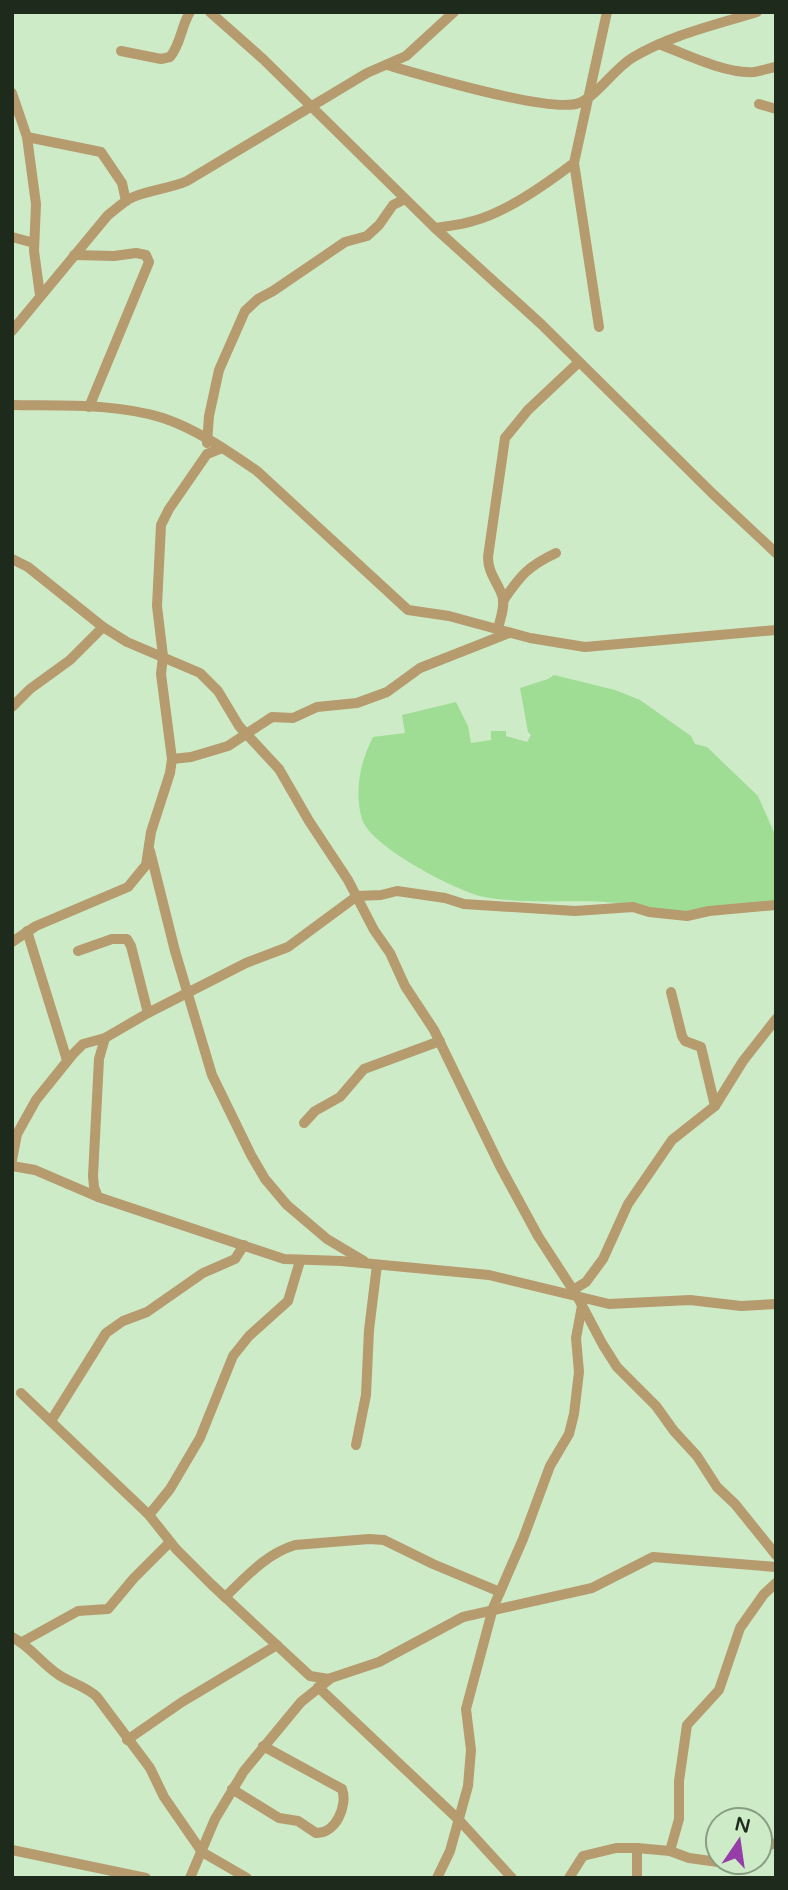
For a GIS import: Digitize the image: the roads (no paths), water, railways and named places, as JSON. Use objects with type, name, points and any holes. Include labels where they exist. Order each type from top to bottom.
[{"type":"street","points":[[121,51],[170,57],[177,48],[184,22],[190,12]]},
{"type":"street","points":[[210,12],[312,106],[435,228],[541,324],[776,553]]},
{"type":"street","points":[[12,331],[108,215],[125,201],[170,189],[249,146],[367,73],[415,49],[454,12]]},
{"type":"street","points":[[599,327],[574,163],[607,12]]},
{"type":"street","points":[[387,65],[498,94],[565,105],[579,103],[629,60],[659,44],[757,12]]},
{"type":"street","points":[[659,44],[741,71],[753,72],[776,67]]},
{"type":"street","points":[[12,93],[27,137],[36,204],[34,243],[40,295]]},
{"type":"street","points":[[759,104],[776,109]]},
{"type":"street","points":[[27,137],[97,150],[122,183],[125,201]]},
{"type":"street","points":[[435,228],[474,221],[492,214],[531,193],[574,163]]},
{"type":"street","points":[[122,183],[150,193]]},
{"type":"street","points":[[207,454],[209,416],[219,370],[245,311],[258,299],[345,242],[367,236],[379,225],[393,205],[405,199]]},
{"type":"street","points":[[12,237],[34,243]]},
{"type":"street","points":[[74,255],[114,256],[141,253],[146,255],[149,262],[89,407]]},
{"type":"street","points":[[498,629],[503,601],[491,576],[488,557],[505,438],[528,410],[579,362]]},
{"type":"street","points":[[12,405],[89,407],[139,412],[164,418],[206,439],[257,471],[408,610],[449,616],[585,648],[776,630]]},
{"type":"street","points":[[12,942],[27,931],[128,887],[146,865],[151,832],[172,759],[161,674],[163,656],[157,606],[161,525],[207,454],[222,448]]},
{"type":"street","points":[[503,601],[525,571],[534,563],[556,553]]},
{"type":"street","points":[[12,559],[28,567],[127,642],[194,670],[208,680],[226,702],[246,735],[279,769],[357,896],[369,923],[390,953],[405,986],[431,1024],[488,1142],[538,1236],[617,1367],[656,1406],[718,1488],[735,1504],[776,1555]]},
{"type":"street","points":[[12,708],[30,690],[70,660],[103,626]]},
{"type":"street","points":[[172,759],[217,750],[272,718],[293,718],[317,707],[358,703],[387,692],[420,668],[510,632]]},
{"type":"street","points":[[149,846],[175,951],[217,1086],[265,1180],[310,1226],[348,1252],[374,1264]]},
{"type":"street","points":[[12,1160],[17,1134],[36,1100],[83,1044],[105,1038],[246,963],[288,947],[357,896],[397,891],[445,898],[464,904],[575,911],[633,907],[649,912],[687,916],[709,911],[776,905]]},
{"type":"street","points":[[27,931],[67,1060]]},
{"type":"street","points":[[78,951],[112,939],[127,939],[148,1013]]},
{"type":"street","points":[[671,992],[682,1036],[685,1041],[701,1047],[715,1106]]},
{"type":"street","points":[[437,1878],[450,1851],[471,1772],[466,1709],[493,1608],[551,1466],[569,1434],[577,1398],[579,1372],[577,1297],[603,1259],[628,1204],[672,1140],[715,1106],[743,1061],[776,1019]]},
{"type":"street","points":[[98,1197],[93,1176],[99,1059],[105,1038]]},
{"type":"street","points":[[304,1123],[315,1111],[340,1097],[363,1069],[440,1041]]},
{"type":"street","points":[[12,1166],[35,1170],[98,1197],[284,1259],[327,1260],[489,1275],[609,1304],[690,1300],[741,1306],[776,1304]]},
{"type":"street","points":[[51,1421],[112,1327],[148,1312],[184,1284],[235,1259],[244,1245]]},
{"type":"street","points":[[149,1516],[170,1489],[200,1438],[233,1356],[249,1336],[288,1301],[300,1261]]},
{"type":"street","points":[[356,1445],[368,1379],[374,1264]]},
{"type":"street","points":[[21,1393],[149,1516],[170,1542],[225,1597],[310,1676],[316,1689],[459,1820],[512,1878]]},
{"type":"street","points":[[225,1597],[271,1555],[282,1549],[295,1545],[378,1538],[500,1592]]},
{"type":"street","points":[[170,1542],[108,1609],[78,1611],[17,1640],[60,1676],[92,1691],[150,1768],[164,1797],[202,1852],[247,1878]]},
{"type":"street","points":[[190,1878],[215,1819],[232,1789],[279,1726],[329,1679],[379,1662],[463,1617],[493,1608],[520,1605],[592,1588],[653,1557],[776,1567]]},
{"type":"street","points":[[670,1851],[679,1819],[679,1780],[687,1725],[719,1690],[740,1628],[764,1594],[776,1583]]},
{"type":"street","points":[[127,1740],[182,1702],[277,1645]]},
{"type":"street","points":[[310,1676],[329,1679]]},
{"type":"street","points":[[232,1789],[279,1818],[298,1821],[316,1833],[328,1831],[335,1825],[344,1794],[342,1789],[263,1746]]},
{"type":"street","points":[[569,1878],[583,1856],[616,1848],[670,1851],[704,1860]]},
{"type":"street","points":[[637,1848],[637,1878]]},
{"type":"street","points":[[12,1850],[146,1878]]}]
